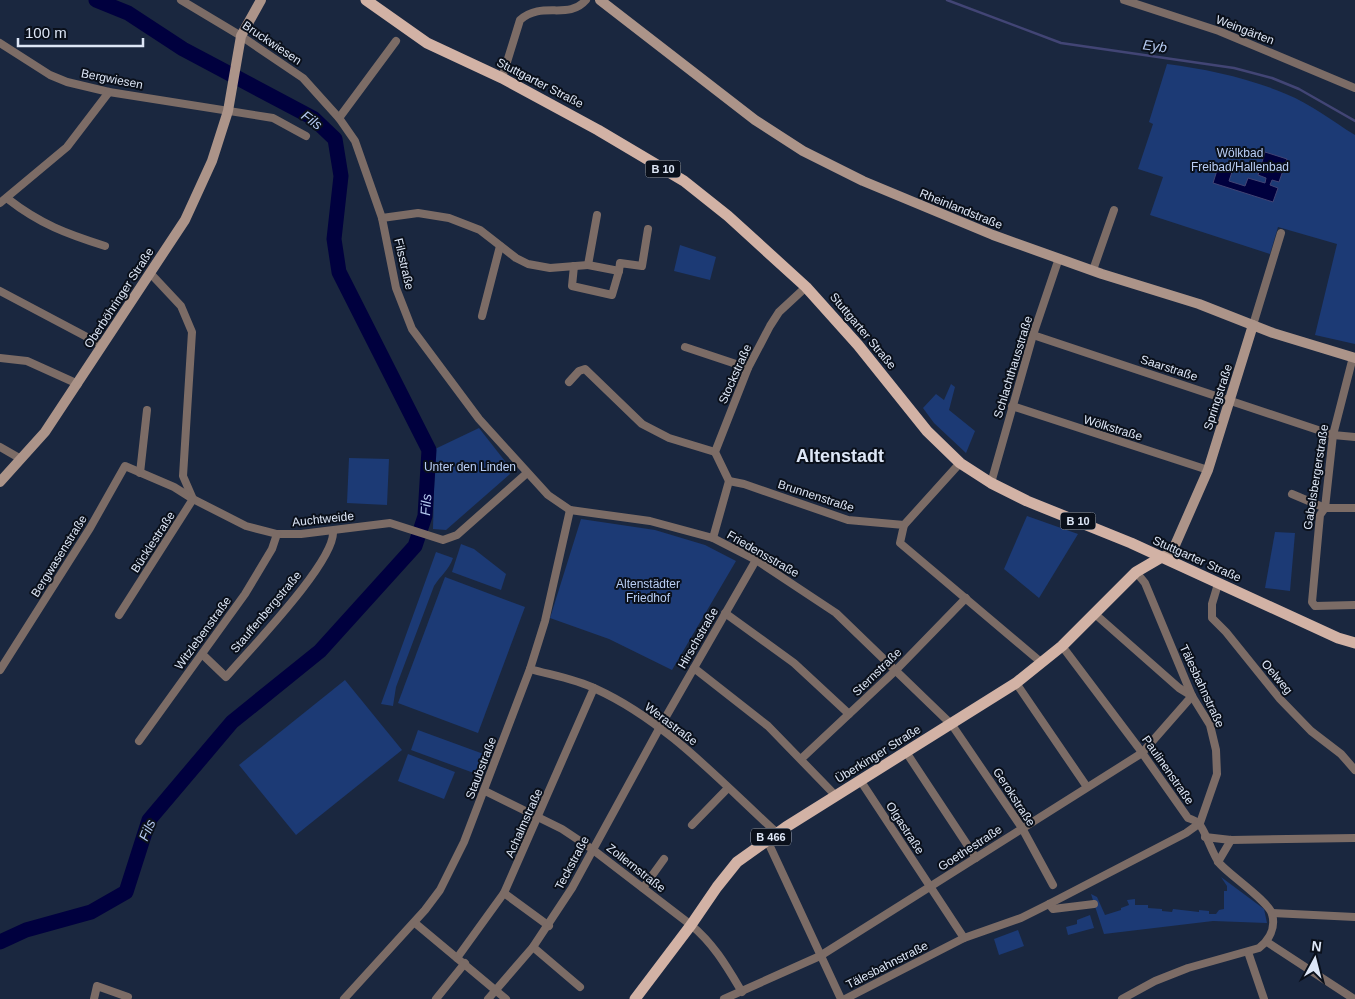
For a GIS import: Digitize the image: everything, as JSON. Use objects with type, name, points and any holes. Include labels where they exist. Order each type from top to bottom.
[{"type":"main road","name":"Oberböhringer Straße","points":[[0,482],[22,460],[45,432],[185,220],[212,161],[228,110],[241,36],[261,0]]},
{"type":"main road","name":"Stuttgarter Straße","points":[[366,0],[427,43],[502,78],[581,120],[684,182],[759,242],[806,287],[860,348],[928,431],[960,463],[991,483],[1027,501],[1128,542],[1355,644]]},
{"type":"main road","name":"Rheinlandstraße","points":[[600,0],[755,120],[803,151],[863,181],[930,210],[1059,258],[1199,304],[1253,325],[1354,357]]},
{"type":"main road","name":"Springstraße","points":[[1160,558],[1172,552],[1208,470],[1253,325]]},
{"type":"main road","name":"Überkinger Straße","points":[[635,999],[691,925],[726,874],[737,862],[860,780],[952,725],[1016,683],[1062,646],[1136,572],[1160,558]]},
{"type":"street","name":"Bruckwiesen","points":[[181,0],[241,36],[303,78],[339,118]]},
{"type":"street","points":[[502,78],[520,20],[527,14],[546,9],[573,9],[586,0]]},
{"type":"street","name":"Weingärten","points":[[1124,0],[1219,31],[1355,88]]},
{"type":"street","points":[[339,118],[396,41]]},
{"type":"street","name":"Bergwiesen","points":[[0,43],[50,75],[67,82],[109,92],[228,110]]},
{"type":"street","points":[[0,203],[8,199],[67,148],[109,92]]},
{"type":"street","points":[[228,110],[273,118],[306,136]]},
{"type":"street","name":"Filsstraße","points":[[339,118],[355,141],[382,218],[396,288],[412,329],[479,419],[527,473]]},
{"type":"street","points":[[8,199],[33,218],[75,236],[106,246]]},
{"type":"street","points":[[1093,270],[1114,210]]},
{"type":"street","points":[[382,218],[418,213],[448,218],[480,230],[528,264],[550,268],[588,265],[619,271]]},
{"type":"street","points":[[588,265],[597,215]]},
{"type":"street","points":[[574,266],[572,286],[612,295],[620,263],[642,266],[648,230]]},
{"type":"street","name":"Springstraße","points":[[1253,325],[1280,233]]},
{"type":"street","points":[[482,316],[500,246]]},
{"type":"street","name":"Schlachthausstraße","points":[[991,483],[1033,335],[1059,258]]},
{"type":"street","points":[[151,274],[181,306],[192,332],[183,476],[194,498]]},
{"type":"street","name":"Stockstraße","points":[[715,452],[748,368],[779,312],[806,287]]},
{"type":"street","points":[[0,291],[102,345]]},
{"type":"street","name":"Saarstraße","points":[[1033,335],[1333,435],[1355,437]]},
{"type":"street","points":[[685,347],[748,368]]},
{"type":"street","name":"Gabelsbergerstraße","points":[[1354,357],[1333,435],[1324,508],[1320,516],[1312,602],[1315,606],[1355,605]]},
{"type":"street","points":[[0,358],[27,361],[78,384]]},
{"type":"street","points":[[569,382],[579,371],[585,369],[642,424],[669,438],[715,452],[728,481],[713,538]]},
{"type":"street","name":"Wölkstraße","points":[[1012,406],[1208,470]]},
{"type":"street","points":[[140,473],[147,410]]},
{"type":"street","points":[[0,447],[22,460]]},
{"type":"street","points":[[960,463],[904,525],[900,543],[1042,663]]},
{"type":"street","name":"Bergwasenstraße","points":[[0,670],[90,528],[125,466],[174,487],[194,498]]},
{"type":"street","name":"Friedensstraße","points":[[527,473],[548,495],[570,510],[650,521],[713,538],[756,560],[836,613],[952,725]]},
{"type":"street","name":"Auchtweide","points":[[194,498],[246,526],[277,534],[333,531],[390,523],[443,540],[457,535],[527,473]]},
{"type":"street","name":"Brunnenstraße","points":[[728,481],[744,484],[848,520],[904,525]]},
{"type":"street","points":[[1292,494],[1324,508],[1355,508]]},
{"type":"street","name":"Bücklestraße","points":[[119,615],[194,498]]},
{"type":"street","name":"Staubstraße","points":[[344,999],[415,923],[440,890],[464,842],[530,669],[545,621],[570,510]]},
{"type":"street","name":"Stauffenbergstraße","points":[[202,654],[226,677],[289,605],[319,565],[333,541],[333,531]]},
{"type":"street","name":"Witzlebenstraße","points":[[139,740],[245,594],[272,549],[277,534]]},
{"type":"street","name":"Hirschstraße","points":[[660,727],[756,560]]},
{"type":"street","name":"Tälesbahnstraße","points":[[843,999],[964,938],[1021,918],[1186,833],[1200,823],[1217,774],[1216,750],[1210,725],[1192,696],[1146,583],[1136,572]]},
{"type":"street","name":"Oelweg","points":[[1218,584],[1212,604],[1212,618],[1226,632],[1280,699],[1311,731],[1341,754],[1355,770]]},
{"type":"street","name":"Sternstraße","points":[[801,759],[896,670],[966,598]]},
{"type":"street","points":[[725,613],[794,662],[849,714]]},
{"type":"street","points":[[1095,614],[1178,688],[1192,696]]},
{"type":"street","name":"Paulinenstraße","points":[[1062,646],[1142,752],[1188,818],[1200,823]]},
{"type":"street","points":[[694,668],[754,714],[836,796]]},
{"type":"street","name":"Werastraße","points":[[530,669],[594,688],[626,705],[660,727],[728,788],[772,837],[820,956],[843,999]]},
{"type":"street","points":[[1016,683],[1086,787]]},
{"type":"street","name":"Achalmstraße","points":[[457,958],[504,893],[594,688]]},
{"type":"street","name":"Goethestraße","points":[[724,999],[820,956],[1142,752],[1192,696]]},
{"type":"street","name":"Gerokstraße","points":[[952,725],[1022,828],[1052,885]]},
{"type":"street","name":"Teckstraße","points":[[488,999],[549,926],[572,888],[660,727]]},
{"type":"street","points":[[906,752],[976,858]]},
{"type":"street","name":"Olgastraße","points":[[860,780],[964,938]]},
{"type":"street","points":[[692,825],[728,788]]},
{"type":"street","name":"Zollernstraße","points":[[485,791],[539,817],[592,849],[704,935],[722,959],[742,992]]},
{"type":"street","points":[[1122,999],[1155,980],[1188,968],[1248,952],[1267,942],[1271,935],[1272,913],[1266,904],[1238,882],[1218,862],[1200,823]]},
{"type":"street","points":[[1205,837],[1231,840],[1355,838]]},
{"type":"street","points":[[1210,846],[1231,840]]},
{"type":"street","points":[[1218,862],[1231,840]]},
{"type":"street","points":[[643,888],[664,858]]},
{"type":"street","points":[[504,893],[549,926]]},
{"type":"street","points":[[1049,904],[1053,909],[1094,904]]},
{"type":"street","points":[[1272,913],[1355,917]]},
{"type":"street","points":[[415,923],[506,999]]},
{"type":"street","points":[[1267,942],[1354,999]]},
{"type":"street","points":[[533,947],[580,987]]},
{"type":"street","points":[[1248,952],[1264,999]]},
{"type":"street","points":[[436,999],[465,964]]},
{"type":"street","points":[[94,999],[97,986],[129,998]]},
{"type":"green space","name":"Wölkbad Freibad/Hallenbad","points":[[1167,64],[1227,75],[1272,88],[1304,103],[1355,135],[1355,344],[1315,335],[1337,244],[1278,227],[1270,254],[1150,215],[1163,177],[1138,169],[1153,124],[1149,122]]},
{"type":"green space","points":[[680,245],[716,257],[710,280],[674,271]]},
{"type":"green space","points":[[951,384],[955,387],[949,410],[975,431],[966,453],[934,423],[923,408],[936,394],[944,400]]},
{"type":"green space","name":"Unter den Linden","points":[[479,428],[508,465],[510,474],[446,530],[433,529],[435,449]]},
{"type":"green space","points":[[349,458],[389,459],[387,505],[347,503]]},
{"type":"green space","points":[[1027,516],[1078,534],[1039,598],[1004,569]]},
{"type":"green space","name":"Altenstädter Friedhof","points":[[581,519],[655,530],[705,545],[736,561],[672,670],[609,639],[550,618]]},
{"type":"green space","points":[[1275,532],[1295,533],[1290,591],[1265,588]]},
{"type":"green space","points":[[461,544],[474,549],[506,574],[501,590],[452,572]]},
{"type":"green space","points":[[436,552],[453,558],[434,586],[396,687],[393,706],[381,704]]},
{"type":"green space","points":[[445,577],[525,607],[478,733],[398,703]]},
{"type":"green space","points":[[345,680],[402,750],[296,835],[239,765]]},
{"type":"green space","points":[[418,730],[489,756],[482,776],[411,750]]},
{"type":"green space","points":[[408,754],[455,772],[444,799],[398,781]]},
{"type":"green space","points":[[1221,877],[1264,909],[1267,923],[1213,921],[1104,934],[1091,894],[1097,897],[1105,915],[1121,910],[1121,908],[1129,905],[1127,900],[1135,899],[1135,905],[1148,905],[1148,908],[1162,909],[1162,911],[1172,912],[1173,909],[1199,912],[1199,910],[1209,911],[1209,914],[1216,914],[1219,910],[1224,909],[1224,891],[1227,891],[1227,886]]},
{"type":"green space","points":[[1090,915],[1094,928],[1068,935],[1066,927],[1077,924],[1077,920]]},
{"type":"green space","points":[[1018,930],[1024,946],[999,955],[994,939]]},
{"type":"shaded area","points":[[1265,152],[1287,159],[1279,182],[1272,180],[1270,185],[1278,188],[1273,202],[1213,183],[1218,167],[1232,172],[1229,181],[1245,186],[1248,178],[1265,183],[1266,178],[1258,175]]},
{"type":"waterway","name":"Fils","points":[[0,942],[26,930],[91,912],[126,892],[149,820],[232,722],[320,651],[415,546],[425,516],[429,450],[339,272],[334,239],[341,176],[335,139],[313,118],[183,49],[128,13],[96,0]]},
{"type":"waterway","name":"Eyb","points":[[947,0],[1061,43],[1234,68],[1272,78],[1299,89],[1355,121]]},
{"type":"district","name":"Altenstadt","points":[[840,456]]}]
